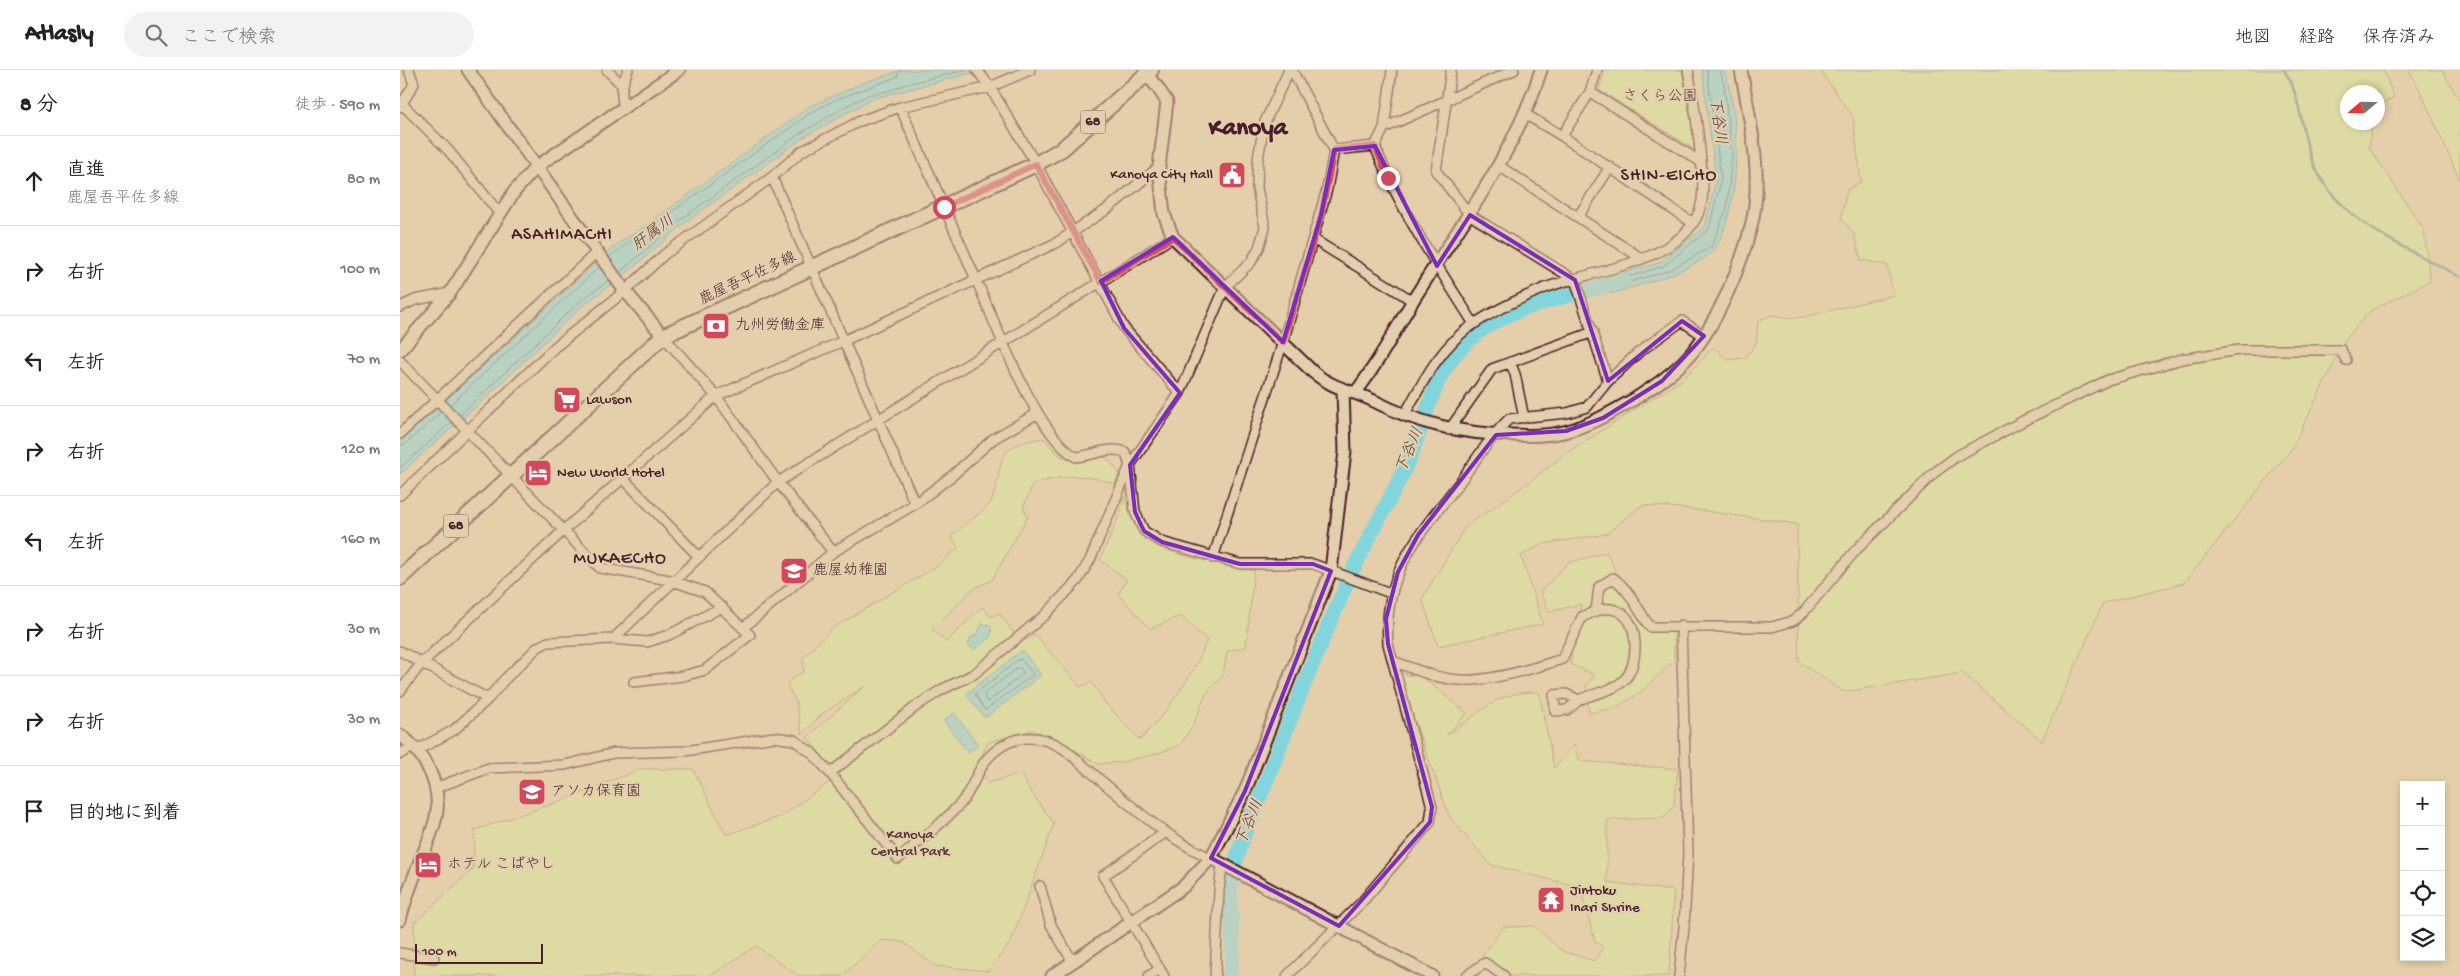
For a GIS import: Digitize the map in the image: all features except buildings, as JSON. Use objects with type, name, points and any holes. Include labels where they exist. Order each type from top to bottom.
[{"type":"main road","name":"鹿屋吾平佐多線","points":[[400,578],[663,336],[1036,164],[1062,149],[1146,71]]},
{"type":"street","points":[[409,70],[414,84],[402,106],[448,150],[500,214]]},
{"type":"street","points":[[468,70],[624,289],[716,396],[778,482],[833,552]]},
{"type":"street","points":[[607,70],[623,86]]},
{"type":"street","points":[[624,106],[621,98],[628,70]]},
{"type":"street","points":[[400,350],[450,293],[514,192],[536,167],[679,70]]},
{"type":"street","points":[[977,70],[1036,164],[1124,328],[1180,392]]},
{"type":"street","points":[[400,495],[467,428],[555,347],[665,254],[772,177],[802,151],[860,121],[900,107],[988,85],[1030,70]]},
{"type":"street","points":[[1213,558],[1283,342],[1327,189],[1334,150],[1291,70]]},
{"type":"street","points":[[830,773],[918,705],[941,690],[974,674],[1045,615],[1078,580],[1090,560],[1130,464],[1180,392],[1225,287],[1251,262],[1259,248],[1265,227],[1257,188],[1258,159],[1264,124],[1291,70]]},
{"type":"street","points":[[1392,70],[1384,128],[1375,146],[1388,178],[1437,266],[1474,324]]},
{"type":"street","points":[[1451,70],[1436,171],[1470,215],[1575,280],[1608,381]]},
{"type":"street","points":[[1384,128],[1514,70]]},
{"type":"street","points":[[1356,392],[1470,215],[1499,166],[1525,114],[1541,70]]},
{"type":"street","points":[[1562,136],[1590,92],[1597,70]]},
{"type":"street","points":[[1408,418],[1428,372],[1448,347],[1474,324],[1546,288],[1602,273],[1658,252],[1682,237],[1693,223],[1701,206],[1703,189],[1697,121],[1688,70]]},
{"type":"street","points":[[1146,71],[1166,102],[1159,167],[1164,214],[1173,237],[1314,374],[1325,383],[1343,391],[1356,392],[1408,418],[1433,426],[1449,430],[1496,435],[1530,436],[1566,431],[1603,418],[1662,381],[1690,355],[1704,336],[1741,259],[1752,226],[1756,198],[1755,154],[1741,70]]},
{"type":"street","points":[[1590,92],[1701,162]]},
{"type":"street","points":[[900,107],[1004,343],[1038,413],[1066,452],[1076,457],[1088,456],[1112,449],[1120,450],[1129,458],[1135,512],[1144,532],[1162,542],[1213,558],[1240,564],[1313,564],[1390,593]]},
{"type":"street","points":[[1525,114],[1610,167],[1693,223]]},
{"type":"street","points":[[1334,150],[1375,146]]},
{"type":"street","points":[[1499,166],[1641,258]]},
{"type":"street","points":[[400,691],[421,664],[564,530],[716,396],[843,341],[1056,243],[1074,233],[1106,210],[1159,167]]},
{"type":"street","points":[[1578,217],[1610,167]]},
{"type":"street","points":[[772,177],[813,267],[843,341],[915,504]]},
{"type":"street","points":[[613,638],[778,482],[1173,237]]},
{"type":"street","points":[[1313,239],[1413,301]]},
{"type":"street","points":[[400,434],[599,255]]},
{"type":"street","points":[[400,307],[415,300],[450,293]]},
{"type":"street","points":[[1287,976],[1339,926],[1430,822],[1432,807],[1406,717],[1388,644],[1386,619],[1390,593],[1398,572],[1418,535],[1510,419],[1567,413],[1587,406],[1608,381],[1640,352],[1682,321],[1704,336]]},
{"type":"street","points":[[1449,430],[1492,369],[1593,332]]},
{"type":"street","points":[[1596,611],[1599,586],[1613,578],[1626,586],[1637,609],[1650,627],[1681,625],[1772,628],[1793,621],[1803,613],[1863,543],[1934,473],[1973,447],[2108,380],[2182,360],[2239,350],[2342,350],[2346,360]]},
{"type":"street","points":[[400,361],[467,428],[600,568],[673,581],[705,592],[750,635],[705,670],[683,676],[634,682]]},
{"type":"street","points":[[1510,362],[1515,374],[1524,418]]},
{"type":"street","points":[[1052,976],[1182,887],[1211,858],[1245,790],[1336,573],[1345,451],[1343,391]]},
{"type":"street","points":[[743,628],[833,552],[915,504],[953,475],[993,439],[1038,413]]},
{"type":"street","points":[[623,478],[699,556]]},
{"type":"street","points":[[400,754],[423,747],[454,730],[488,700],[504,680],[538,647],[548,642],[613,638],[647,642],[669,635],[722,608]]},
{"type":"street","points":[[1393,661],[1439,677],[1461,680],[1532,669],[1562,659],[1578,622],[1604,608],[1616,610],[1624,614],[1632,626],[1635,658],[1631,671],[1625,679],[1610,689],[1579,700]]},
{"type":"street","points":[[1679,976],[1688,852],[1681,625]]},
{"type":"street","points":[[400,651],[488,700]]},
{"type":"street","points":[[400,735],[416,748],[429,769],[437,810],[432,830],[411,882],[400,920]]},
{"type":"street","points":[[434,788],[489,768],[565,765],[614,753],[685,750],[774,737],[794,740],[812,753],[830,773],[898,859],[953,812],[965,798],[986,761],[1002,746],[1030,736],[1053,742],[1064,749],[1166,832],[1192,850],[1254,880],[1432,976]]},
{"type":"street","points":[[1149,976],[1162,973],[1103,876],[1166,832]]},
{"type":"street","points":[[1215,976],[1219,890],[1224,867]]},
{"type":"street","points":[[1040,886],[1051,925],[1074,962]]},
{"type":"street","points":[[400,954],[434,958]]},
{"type":"street","points":[[1466,976],[1485,963],[1504,976]]},
{"type":"highlighted area","points":[[1375,146],[1437,266],[1470,215],[1575,280],[1608,381],[1682,321],[1704,336],[1662,381],[1603,418],[1566,431],[1496,435],[1418,535],[1398,572],[1386,619],[1388,644],[1432,807],[1430,822],[1339,926],[1211,858],[1245,791],[1331,571],[1313,564],[1240,564],[1162,542],[1144,531],[1135,512],[1130,465],[1180,393],[1124,328],[1101,281],[1173,237],[1283,342],[1321,215],[1334,150]]},
{"type":"green space","name":"さくら公園","points":[[1605,70],[1682,70],[1696,150],[1599,90]]},
{"type":"green space","points":[[1820,70],[2383,70],[2394,97],[2385,103],[2385,85],[2340,85],[2340,130],[2371,130],[2369,147],[2424,230],[2430,281],[2370,311],[2346,338],[2293,447],[2184,583],[2103,603],[2042,741],[1963,673],[1844,692],[1799,662],[1797,524],[1683,508],[1642,505],[1606,534],[1542,544],[1521,556],[1543,624],[1438,646],[1422,599],[1465,527],[1527,484],[1566,453],[1682,380],[1714,347],[1728,360],[1745,358],[1756,344],[1758,321],[1772,315],[1789,318],[1804,317],[1894,295],[1887,265],[1861,260],[1854,234],[1841,218],[1847,190],[1861,182],[1853,117]]},
{"type":"green space","points":[[2409,70],[2442,70],[2460,101],[2460,180],[2423,97]]},
{"type":"green space","name":"Kanoya Central Park","points":[[1043,438],[1065,459],[1078,461],[1096,456],[1105,458],[1119,473],[1115,484],[1104,480],[1074,476],[1033,484],[1023,508],[1028,516],[992,580],[973,589],[932,629],[946,642],[982,607],[991,617],[999,613],[1021,643],[1035,634],[1080,687],[1092,682],[1105,703],[1140,740],[1160,718],[1187,681],[1207,640],[1180,616],[1150,629],[1118,594],[1127,580],[1100,560],[1120,514],[1125,496],[1135,526],[1149,542],[1176,553],[1254,571],[1246,647],[1227,651],[1223,675],[1206,694],[1194,723],[1180,745],[1159,753],[1122,762],[1098,764],[1062,742],[1033,730],[988,742],[978,763],[988,783],[1020,774],[1054,824],[1011,942],[988,971],[935,966],[903,942],[881,940],[842,976],[799,976],[756,946],[710,976],[414,976],[414,923],[473,869],[475,830],[564,800],[641,769],[693,769],[726,835],[782,816],[838,776],[807,737],[865,686],[822,714],[802,734],[796,702],[787,685],[794,677],[804,672],[803,658],[833,628],[939,565],[958,548],[951,536],[980,513],[992,500],[1000,466],[1007,451],[1014,446]]},
{"type":"green space","points":[[1607,552],[1623,589],[1650,627],[1674,632],[1674,660],[1641,692],[1617,707],[1589,713],[1586,686],[1595,675],[1570,664],[1581,604],[1549,612],[1540,592],[1568,563]]},
{"type":"green space","points":[[1397,673],[1422,677],[1467,713],[1447,735],[1500,699],[1524,692],[1539,692],[1554,768],[1574,745],[1580,761],[1678,769],[1674,806],[1664,818],[1607,820],[1607,882],[1674,891],[1669,976],[1509,976],[1486,961],[1483,955],[1503,927],[1534,926],[1562,951],[1594,961],[1603,947],[1595,941],[1580,887],[1491,865],[1450,818]]},
{"type":"water","name":"肝属川","points":[[902,70],[984,70],[871,99],[804,137],[686,222],[628,272],[582,306],[482,401],[400,474],[400,442],[617,244],[644,227],[809,107],[860,84]]},
{"type":"water","points":[[1702,70],[1724,70],[1733,109],[1736,151],[1733,193],[1729,213],[1719,243],[1713,252],[1690,266],[1664,277],[1611,294],[1601,280],[1661,262],[1705,227],[1716,179]]},
{"type":"water","points":[[982,624],[989,625],[992,630],[990,637],[974,650],[968,645],[971,637],[977,634]]},
{"type":"water","points":[[1022,650],[1041,675],[985,718],[966,694]]},
{"type":"water","points":[[954,713],[978,745],[968,753],[944,721]]},
{"type":"waterway","points":[[2284,70],[2298,102],[2312,160],[2323,182],[2338,200],[2355,217],[2375,230],[2460,277]]},
{"type":"waterway","name":"下谷川","points":[[1229,976],[1233,951],[1231,886],[1236,860],[1244,835],[1327,628],[1355,566],[1406,466],[1432,396],[1448,364],[1475,335],[1508,315],[1624,280]]},
{"type":"place","name":"Kanoya City Hall","points":[[1232,175]]},
{"type":"place","name":"九州労働金庫","points":[[716,326]]},
{"type":"place","name":"Lawson","points":[[567,400]]},
{"type":"place","name":"New World Hotel","points":[[538,473]]},
{"type":"place","name":"鹿屋幼稚園","points":[[794,571]]},
{"type":"place","name":"アソカ保育園","points":[[532,792]]},
{"type":"place","name":"ホテル こばやし","points":[[428,865]]},
{"type":"place","name":"Jintoku Inari Shrine","points":[[1551,900]]},
{"type":"district","name":"Kanoya","points":[[1248,129]]},
{"type":"district","name":"SHIN-EICHO","points":[[1669,176]]},
{"type":"district","name":"ASAHIMACHI","points":[[562,235]]},
{"type":"district","name":"MUKAECHO","points":[[620,559]]},
{"type":"route","points":[[944,207],[1036,164],[1101,282],[1173,237],[1283,342],[1321,215],[1334,150],[1375,146],[1388,178]]}]
